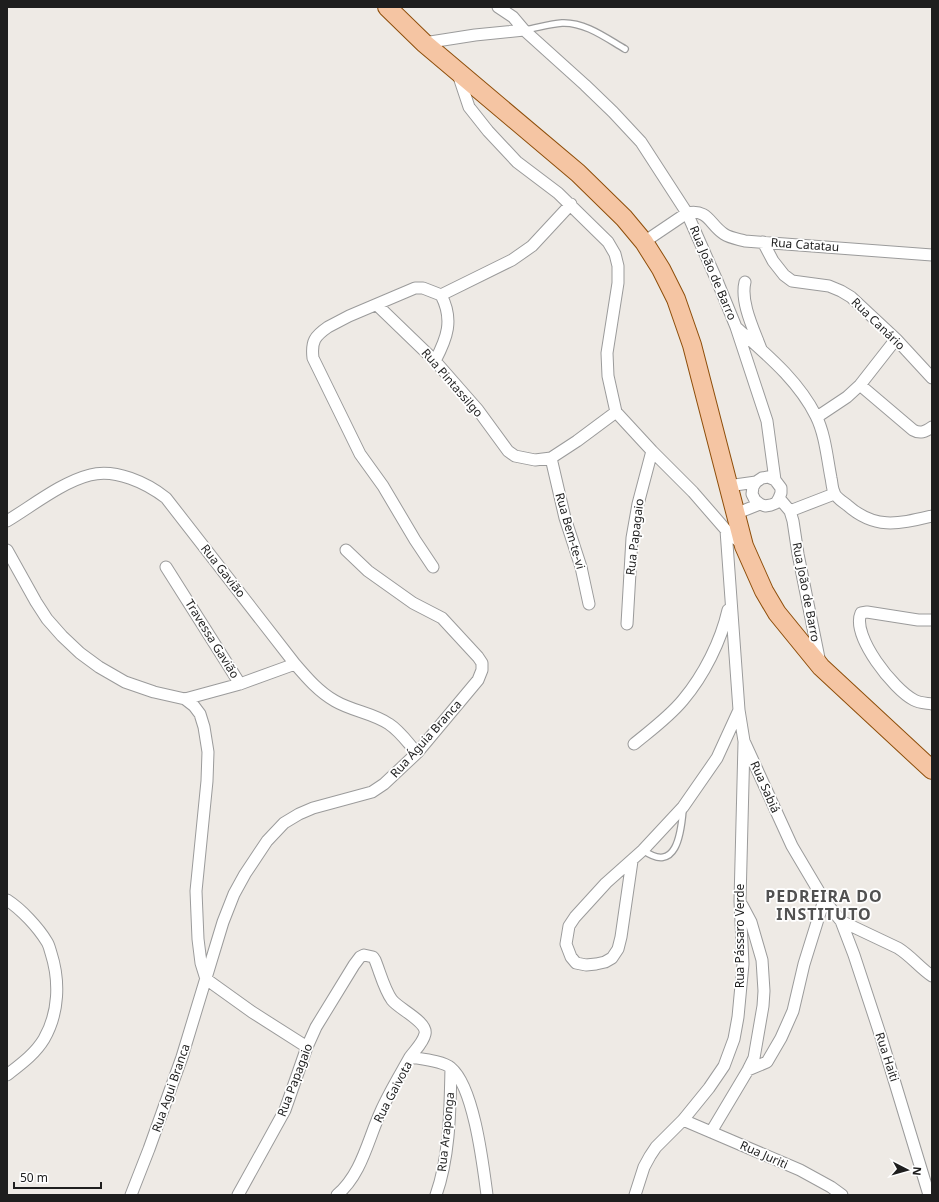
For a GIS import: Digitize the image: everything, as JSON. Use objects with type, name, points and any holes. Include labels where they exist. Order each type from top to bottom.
[{"type":"main road","points":[[387,7],[424,43],[578,173],[624,218],[644,242],[661,269],[676,299],[692,345],[744,546],[764,591],[777,613],[821,667],[932,770]]},
{"type":"street","name":"Rua João de Barro","points":[[498,7],[513,17],[524,30],[613,112],[641,142],[687,213],[736,327],[767,421],[775,480],[781,488],[779,498],[790,512],[793,521],[821,667]]},
{"type":"street","points":[[424,43],[475,35],[524,30]]},
{"type":"street","points":[[457,71],[469,107],[488,131],[517,162],[571,204],[608,242],[615,254],[618,266],[618,283],[606,352],[608,376],[616,412],[693,492],[726,530],[744,546]]},
{"type":"street","points":[[442,295],[512,260],[532,246],[571,204]]},
{"type":"street","name":"Rua Catatau","points":[[687,213],[701,212],[723,233],[733,238],[745,241],[932,255]]},
{"type":"street","points":[[644,242],[687,213]]},
{"type":"street","name":"Rua Canário","points":[[763,242],[773,260],[784,275],[792,281],[829,286],[851,297],[896,339],[932,378]]},
{"type":"street","points":[[745,282],[744,295],[746,307],[761,349]]},
{"type":"street","points":[[433,567],[383,486],[360,454],[313,358],[312,347],[314,339],[320,332],[328,327],[349,316],[415,288],[423,288],[442,295],[447,306],[448,327],[443,346],[435,361]]},
{"type":"street","name":"Rua Pintassilgo","points":[[377,305],[435,361],[478,410],[508,451],[515,456],[535,460],[551,458],[616,412]]},
{"type":"street","points":[[736,327],[761,349],[798,388],[817,417],[825,443],[834,494],[855,512],[868,520],[880,523],[894,523],[932,516]]},
{"type":"street","points":[[817,417],[847,397],[860,385],[896,339]]},
{"type":"street","points":[[860,385],[916,432],[923,432],[932,427]]},
{"type":"street","name":"Rua Papagaio","points":[[627,624],[633,531],[638,504],[652,451]]},
{"type":"street","name":"Rua Bem-te-vi","points":[[551,458],[565,518],[581,566],[589,604]]},
{"type":"street","name":"Rua Gavião","points":[[7,521],[69,482],[91,474],[106,473],[126,477],[142,482],[155,489],[166,498],[294,664],[318,690],[336,701],[380,718],[390,725],[417,753]]},
{"type":"street","points":[[728,486],[756,482],[762,478],[768,477],[775,480]]},
{"type":"street","points":[[756,482],[752,494],[755,500],[760,504],[765,506],[771,505],[776,503],[779,498]]},
{"type":"street","points":[[790,512],[834,494]]},
{"type":"street","points":[[735,514],[760,504]]},
{"type":"street","name":"Rua Sabiá","points":[[726,530],[738,710],[744,741],[792,846],[824,900],[841,921],[898,948],[932,976]]},
{"type":"street","points":[[7,550],[47,619],[80,653],[99,667],[125,682],[154,692],[185,699],[194,706],[200,714],[204,727],[208,752],[207,781],[196,891],[199,951],[206,979],[252,1012],[307,1046]]},
{"type":"street","name":"Rua Águia Branca","points":[[206,979],[223,922],[234,894],[245,874],[267,841],[284,823],[299,814],[313,808],[372,792],[384,784],[417,753],[478,680],[482,670],[482,663],[478,657],[442,618],[413,603],[368,572],[346,550]]},
{"type":"street","name":"Travessa Gavião","points":[[166,567],[240,684],[294,664]]},
{"type":"street","points":[[634,744],[673,711],[683,700],[716,648],[724,628],[731,599]]},
{"type":"street","points":[[932,620],[918,620],[867,612],[861,614],[859,620],[863,639],[873,658],[906,695],[914,701],[932,704]]},
{"type":"street","points":[[185,699],[240,684]]},
{"type":"street","points":[[632,861],[618,949],[612,958],[605,962],[586,965],[576,963],[571,957],[566,944],[569,926],[575,917],[606,882],[632,861],[683,807],[717,758],[738,710]]},
{"type":"street","name":"Rua Pássaro Verde","points":[[635,1195],[644,1167],[650,1156],[656,1147],[683,1120],[709,1088],[724,1066],[734,1039],[739,1011],[743,964],[740,901],[744,741]]},
{"type":"street","points":[[7,900],[32,922],[47,942],[55,966],[57,989],[53,1019],[44,1039],[33,1055],[7,1075]]},
{"type":"street","points":[[748,1070],[766,1062],[781,1038],[793,1011],[804,964],[824,900]]},
{"type":"street","points":[[710,1132],[754,1058],[759,1034],[763,999],[762,960],[751,922],[740,901]]},
{"type":"street","name":"Rua Haiti","points":[[841,921],[854,955],[881,1037],[929,1195]]},
{"type":"street","name":"Rua Papagaio","points":[[238,1195],[285,1110],[307,1046],[316,1027],[354,965],[360,957],[364,955],[373,957],[375,960],[393,1000],[422,1024],[425,1029],[422,1042],[410,1057]]},
{"type":"street","name":"Rua Agui Branca","points":[[131,1195],[182,1058],[206,979]]},
{"type":"street","name":"Rua Gaivota","points":[[337,1195],[350,1181],[357,1169],[381,1110],[410,1057],[437,1063],[451,1068]]},
{"type":"street","points":[[451,1068],[466,1092],[475,1121],[487,1195]]},
{"type":"street","name":"Rua Araponga","points":[[436,1195],[440,1183],[445,1155],[450,1106],[451,1068]]},
{"type":"street","name":"Rua Juriti","points":[[683,1120],[800,1170],[831,1187],[842,1195]]},
{"type":"lane","points":[[524,30],[561,23],[570,23],[595,32],[625,49]]},
{"type":"lane","points":[[643,850],[651,856],[660,858],[666,857],[672,853],[677,843],[682,821],[683,807]]},
{"type":"district","name":"PEDREIRA DO INSTITUTO","points":[[824,905]]}]
